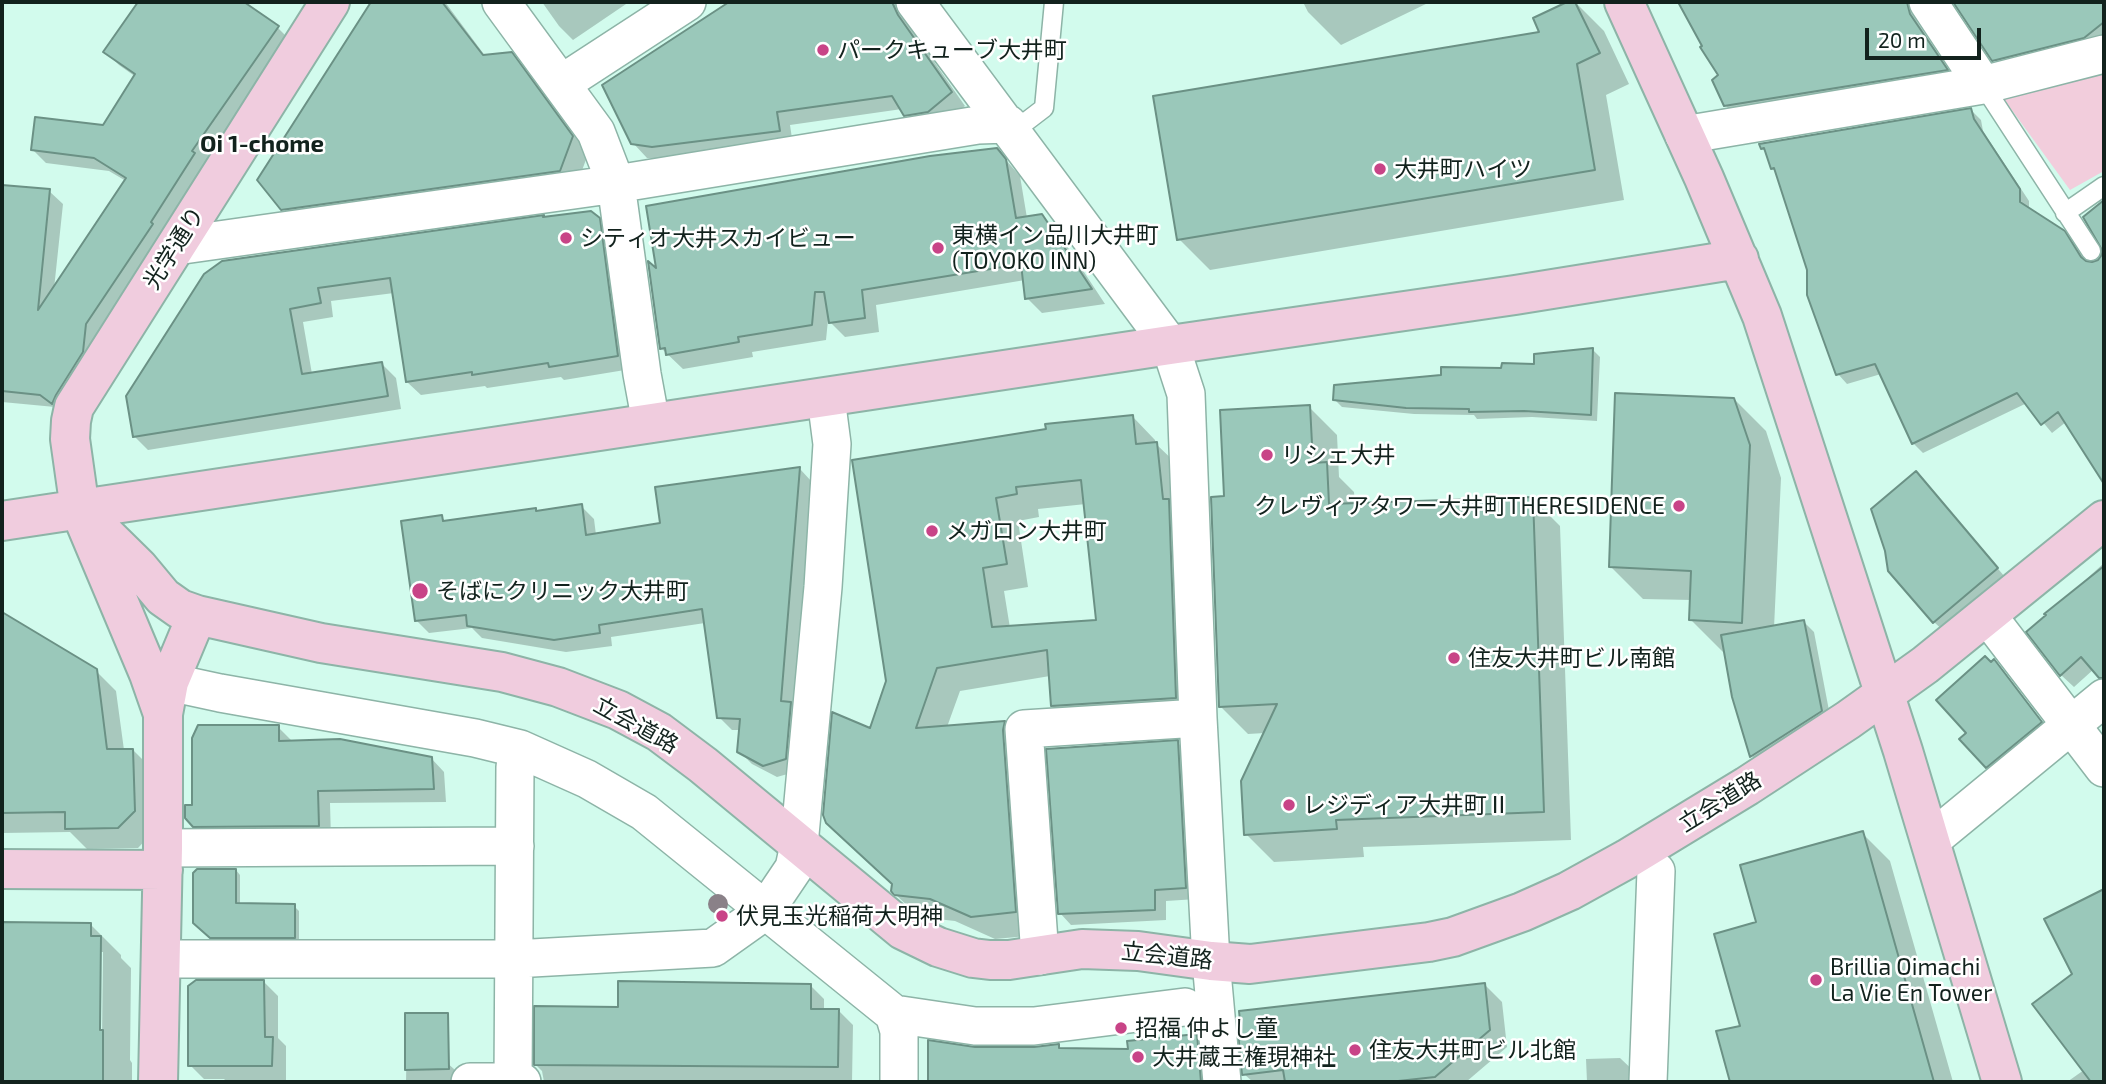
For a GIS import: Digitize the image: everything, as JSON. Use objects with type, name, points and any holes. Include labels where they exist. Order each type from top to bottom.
[{"type":"street","name":"光学通り","points":[[166,698],[149,674],[80,510],[70,439],[74,407],[330,2]]},
{"type":"street","points":[[501,2],[596,132],[616,184],[639,356],[651,423]]},
{"type":"street","points":[[561,84],[687,2]]},
{"type":"street","points":[[915,2],[1170,345],[1186,394],[1198,718],[1211,961],[1222,1082]]},
{"type":"street","points":[[1624,2],[1762,316],[1885,694],[2002,1082]]},
{"type":"street","points":[[1928,2],[1983,85]]},
{"type":"street","points":[[1684,135],[1983,85],[2104,54]]},
{"type":"street","points":[[176,246],[616,184],[978,125],[1008,124]]},
{"type":"street","points":[[2,521],[1515,295],[1739,259]]},
{"type":"street","points":[[161,959],[514,959],[713,948],[753,901],[794,868],[799,845],[822,600],[832,444],[826,398]]},
{"type":"street","name":"立会道路","points":[[80,510],[138,567],[163,597],[180,609],[321,642],[502,672],[558,687],[618,710],[659,732],[703,765],[887,918],[920,940],[955,953],[990,960],[1009,960],[1082,949],[1138,951],[1250,964],[1429,942],[1476,929],[1569,891],[1748,786],[1885,694],[1925,665],[2104,520]]},
{"type":"street","points":[[158,1082],[166,698],[197,615]]},
{"type":"street","points":[[1987,615],[2104,768]]},
{"type":"street","points":[[166,698],[219,693],[475,738],[520,750],[587,779],[644,812],[894,1014],[975,1026],[1034,1026],[1185,1007]]},
{"type":"street","points":[[1930,841],[2104,698]]},
{"type":"street","points":[[1040,956],[1024,729],[1198,718]]},
{"type":"street","points":[[513,1082],[515,767],[520,750]]},
{"type":"street","points":[[2,869],[163,859],[514,846]]},
{"type":"street","points":[[1648,1082],[1656,871]]},
{"type":"street","points":[[894,1014],[898,1031],[899,1082]]},
{"type":"street","points":[[470,1082],[522,1082]]},
{"type":"lane","points":[[1008,124],[1027,121],[1044,108],[1054,2]]},
{"type":"lane","points":[[1983,85],[2091,251]]},
{"type":"lane","points":[[2065,213],[2104,186]]},
{"type":"shaded area","points":[[2104,63],[2104,171],[2070,190],[1998,91]]},
{"type":"building","points":[[138,2],[244,2],[279,26],[192,151],[195,153],[151,222],[153,224],[86,324],[83,352],[52,404],[40,395],[2,391],[2,185],[50,189],[38,310],[126,178],[94,158],[31,150],[35,117],[103,125],[135,74],[103,52]]},
{"type":"building","points":[[371,2],[442,2],[483,55],[512,52],[573,136],[560,171],[281,210],[257,180]]},
{"type":"building","points":[[729,2],[892,2],[898,15],[952,92],[928,112],[904,116],[892,96],[777,112],[780,131],[652,147],[631,144],[602,85]]},
{"type":"building","points":[[1567,2],[1575,2],[1600,53],[1577,64],[1595,170],[1177,240],[1153,96],[1539,32],[1533,18]]},
{"type":"building","points":[[1678,2],[1907,2],[1910,14],[1948,70],[1724,106],[1712,80],[1718,75],[1700,47],[1702,46]]},
{"type":"building","points":[[1953,2],[2104,2],[2104,22],[2084,38],[1992,61]]},
{"type":"building","points":[[1971,108],[1974,119],[2020,189],[2020,202],[2065,231],[2086,261],[2098,260],[2102,250],[2083,217],[2104,200],[2104,484],[2058,412],[2041,425],[2017,393],[1912,444],[1875,364],[1836,375],[1807,295],[1807,270],[1774,168],[1771,169],[1764,148],[1761,149],[1759,144]]},
{"type":"building","points":[[997,148],[1006,159],[1016,218],[1042,214],[1092,289],[1025,299],[1021,264],[862,290],[865,318],[829,323],[824,292],[815,292],[812,325],[738,337],[739,342],[666,355],[665,348],[660,349],[648,261],[656,268],[646,206],[930,156]]},
{"type":"building","points":[[591,211],[600,218],[618,356],[549,367],[548,363],[406,382],[390,278],[318,288],[321,303],[290,309],[302,374],[382,362],[388,396],[133,437],[126,396],[204,274],[222,261],[544,215],[543,217]]},
{"type":"building","points":[[1593,348],[1591,415],[1524,411],[1469,412],[1469,409],[1406,408],[1333,400],[1334,385],[1441,375],[1441,367],[1501,368],[1502,363],[1534,364],[1534,354]]},
{"type":"building","name":"クレヴィアタワー大井町THERESIDENCE","points":[[1615,393],[1734,398],[1750,445],[1742,623],[1689,620],[1691,571],[1609,567]]},
{"type":"building","points":[[1310,405],[1313,463],[1327,462],[1329,504],[1533,497],[1544,812],[1336,820],[1337,829],[1244,835],[1241,781],[1277,704],[1219,707],[1211,497],[1224,496],[1220,410]]},
{"type":"building","points":[[1133,415],[1136,444],[1157,442],[1163,499],[1169,499],[1176,698],[1051,706],[1047,650],[937,668],[916,728],[1005,721],[1003,730],[1016,912],[971,917],[930,899],[894,895],[891,891],[892,884],[826,823],[823,815],[832,712],[870,728],[886,681],[852,460],[1046,429],[1045,424]],"holes":[[[1081,480],[1096,620],[992,627],[983,568],[1007,564],[996,498],[1017,494],[1016,487]]]},
{"type":"building","points":[[800,467],[781,701],[791,702],[786,759],[763,766],[737,752],[740,719],[717,718],[702,609],[599,625],[600,633],[554,640],[467,626],[466,615],[415,621],[401,521],[442,515],[443,521],[582,504],[586,535],[660,523],[655,487]]},
{"type":"building","points":[[1916,471],[1998,568],[1933,623],[1888,571],[1885,551],[1871,509]]},
{"type":"building","points":[[2104,566],[2104,678],[2099,678],[2081,657],[2060,676],[2026,632],[2046,615],[2044,614]]},
{"type":"building","points":[[2,612],[97,669],[107,749],[133,749],[135,811],[118,828],[65,829],[65,812],[2,813]]},
{"type":"building","points":[[1804,620],[1822,711],[1750,757],[1732,697],[1721,635]]},
{"type":"building","points":[[1985,656],[1991,662],[1994,659],[2042,722],[1986,768],[1959,739],[1966,733],[1936,700]]},
{"type":"building","points":[[198,725],[279,725],[279,741],[340,739],[432,757],[434,789],[318,791],[319,826],[193,827],[185,818],[185,805],[192,805],[192,738]]},
{"type":"building","points":[[1178,740],[1186,888],[1155,890],[1155,910],[1058,914],[1046,749]]},
{"type":"building","name":"Brillia Oimachi La Vie En Tower","points":[[1863,831],[1934,1082],[1730,1082],[1716,1031],[1740,1026],[1714,934],[1756,922],[1740,865]]},
{"type":"building","points":[[197,869],[236,869],[236,903],[295,904],[295,938],[210,938],[193,923],[193,873]]},
{"type":"building","points":[[2104,889],[2104,1082],[2091,1082],[2032,1004],[2072,974],[2044,919]]},
{"type":"building","points":[[2,922],[91,923],[91,936],[101,936],[100,1030],[103,1030],[103,1082],[2,1082]]},
{"type":"building","points":[[196,980],[264,980],[265,1037],[273,1037],[272,1066],[188,1066],[188,986]]},
{"type":"building","points":[[618,981],[811,984],[811,1009],[839,1009],[838,1067],[534,1065],[534,1006],[618,1007]]},
{"type":"building","name":"住友大井町ビル北館","points":[[1485,983],[1490,1030],[1435,1077],[1389,1082],[1285,1082],[1283,1070],[1242,1075],[1239,1011]]},
{"type":"building","points":[[405,1013],[448,1013],[449,1069],[405,1070]]},
{"type":"building","points":[[1197,1034],[1201,1082],[928,1082],[928,1040],[975,1047],[1034,1047],[1059,1044],[1059,1048],[1128,1049],[1127,1041]]},
{"type":"place","name":"パークキューブ大井町","points":[[823,50]]},
{"type":"place","name":"大井町ハイツ","points":[[1380,169]]},
{"type":"place","name":"シティオ大井スカイビュー","points":[[566,238]]},
{"type":"place","name":"東横イン品川大井町 (TOYOKO INN)","points":[[938,248]]},
{"type":"place","name":"リシェ大井","points":[[1267,455]]},
{"type":"place","name":"クレヴィアタワー大井町THERESIDENCE","points":[[1679,506]]},
{"type":"place","name":"メガロン大井町","points":[[932,531]]},
{"type":"place","name":"そばにクリニック大井町","points":[[420,591]]},
{"type":"place","name":"住友大井町ビル南館","points":[[1454,658]]},
{"type":"place","name":"レジディア大井町Ⅱ","points":[[1289,805]]},
{"type":"place","name":"伏見玉光稲荷大明神","points":[[722,916]]},
{"type":"place","name":"Brillia Oimachi La Vie En Tower","points":[[1816,980]]},
{"type":"place","name":"招福 仲よし童","points":[[1121,1028]]},
{"type":"place","name":"住友大井町ビル北館","points":[[1355,1050]]},
{"type":"place","name":"大井蔵王権現神社","points":[[1138,1057]]},
{"type":"district","name":"Oi 1-chome","points":[[262,144]]}]
